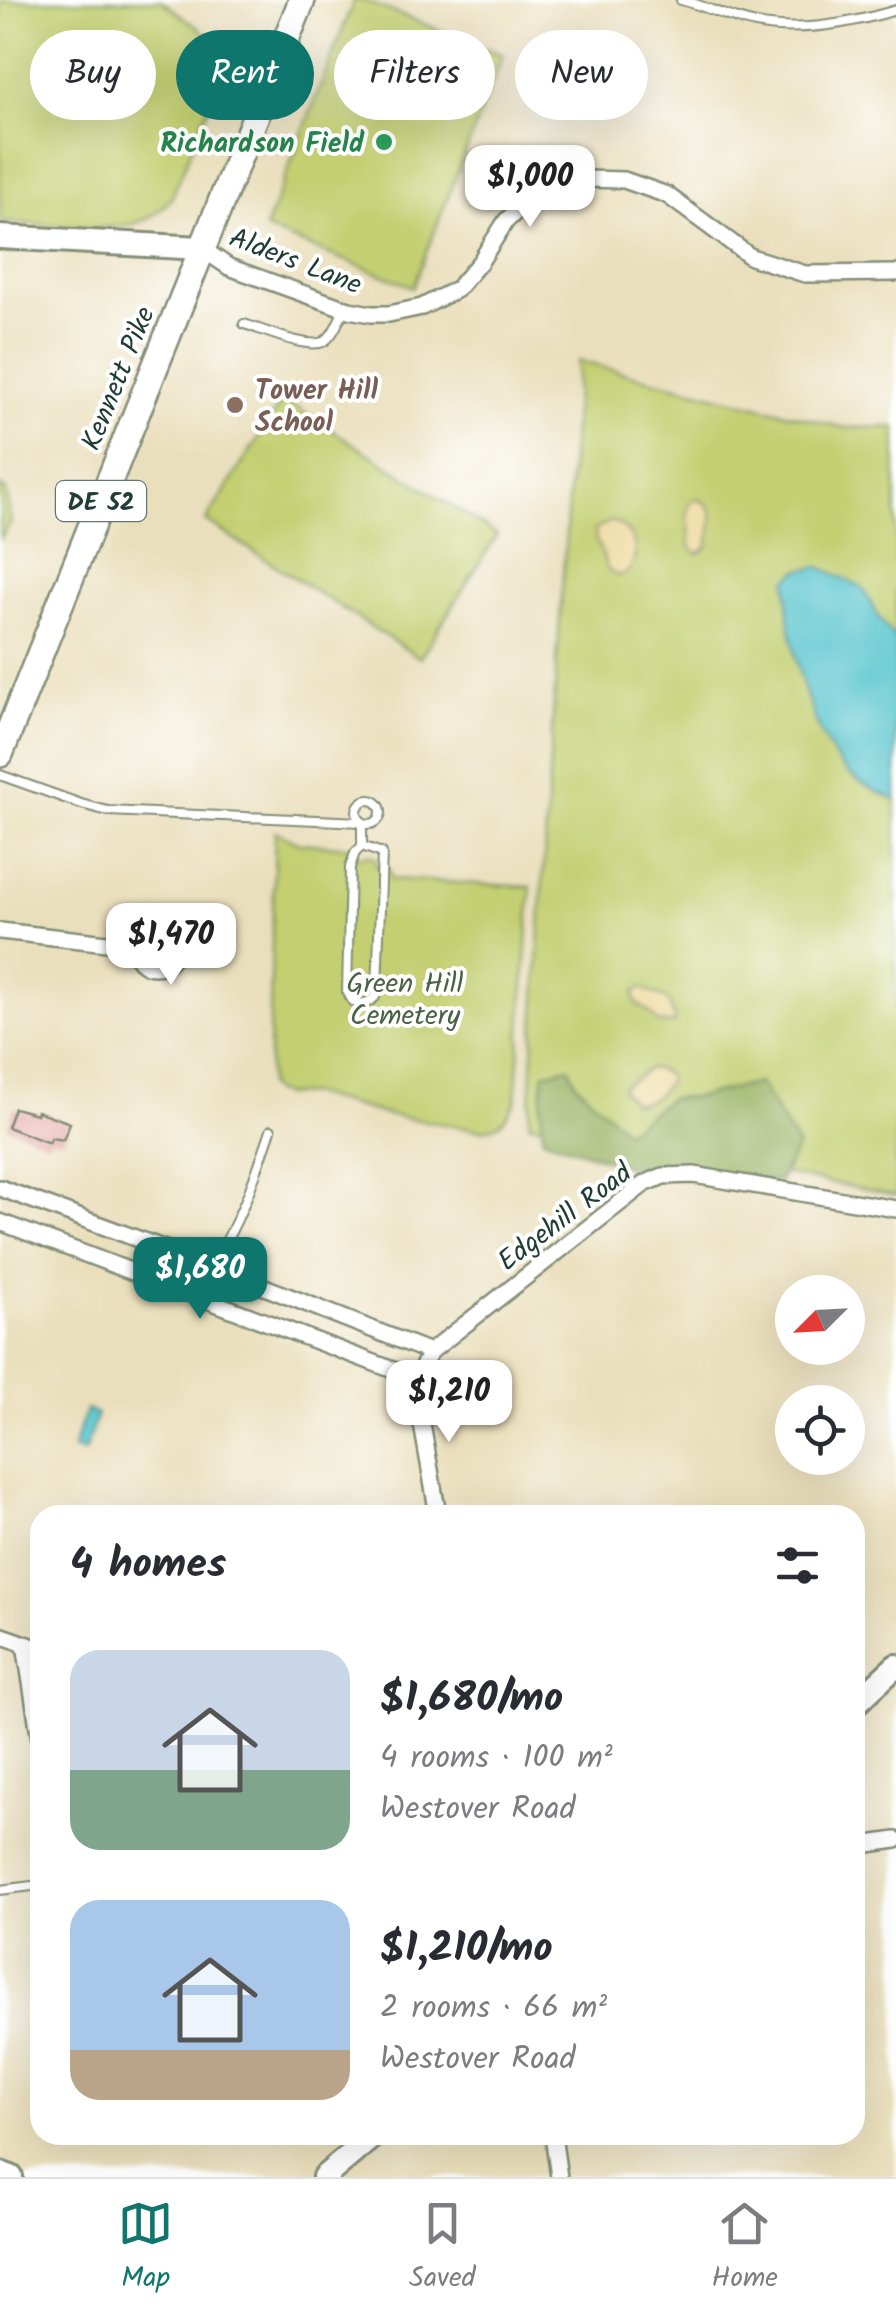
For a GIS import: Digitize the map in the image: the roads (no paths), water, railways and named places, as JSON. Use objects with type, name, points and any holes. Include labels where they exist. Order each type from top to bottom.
[{"type":"main road","name":"DE 52","points":[[201,248],[302,0]]},
{"type":"main road","name":"Kennett Pike","points":[[0,754],[201,248]]},
{"type":"street","name":"Alders Lane","points":[[201,248],[229,267],[344,308],[388,314],[422,307],[457,289],[506,221],[527,201],[552,188],[586,179],[624,180],[667,194],[751,257],[805,274],[896,272]]},
{"type":"street","points":[[0,236],[201,248]]},
{"type":"street","points":[[0,931],[134,946]]},
{"type":"street","name":"Edgehill Road","points":[[417,1378],[430,1352],[449,1335],[644,1184],[663,1176],[694,1175],[896,1209]]},
{"type":"street","points":[[0,1188],[430,1352]]},
{"type":"street","points":[[0,1222],[417,1378],[436,1505]]},
{"type":"street","points":[[0,1635],[30,1645]]},
{"type":"street","points":[[865,1695],[896,1666]]},
{"type":"street","points":[[865,1845],[896,1840]]},
{"type":"street","points":[[324,2177],[357,2145]]},
{"type":"street","points":[[554,2145],[560,2177]]},
{"type":"street","points":[[0,2173],[11,2177]]},
{"type":"lane","points":[[681,0],[754,24],[786,28],[860,21],[896,10]]},
{"type":"lane","points":[[244,324],[316,343],[333,332],[344,308]]},
{"type":"lane","points":[[0,775],[108,811],[362,822],[362,846],[350,867],[347,992],[355,1004],[375,998],[376,989],[382,852],[362,846]]},
{"type":"lane","points":[[211,1266],[246,1201],[271,1130]]},
{"type":"lane","points":[[0,1890],[30,1886]]},
{"type":"water","points":[[820,567],[862,587],[896,640],[896,800],[859,781],[837,761],[804,689],[791,635],[787,580],[798,570]]},
{"type":"water","points":[[86,1410],[97,1415],[84,1452],[73,1448]]},
{"type":"place","name":"Richardson Field","points":[[384,142]]},
{"type":"place","name":"Tower Hill School","points":[[235,405]]},
{"type":"park label","name":"Green Hill Cemetery","points":[[405,998]]}]
